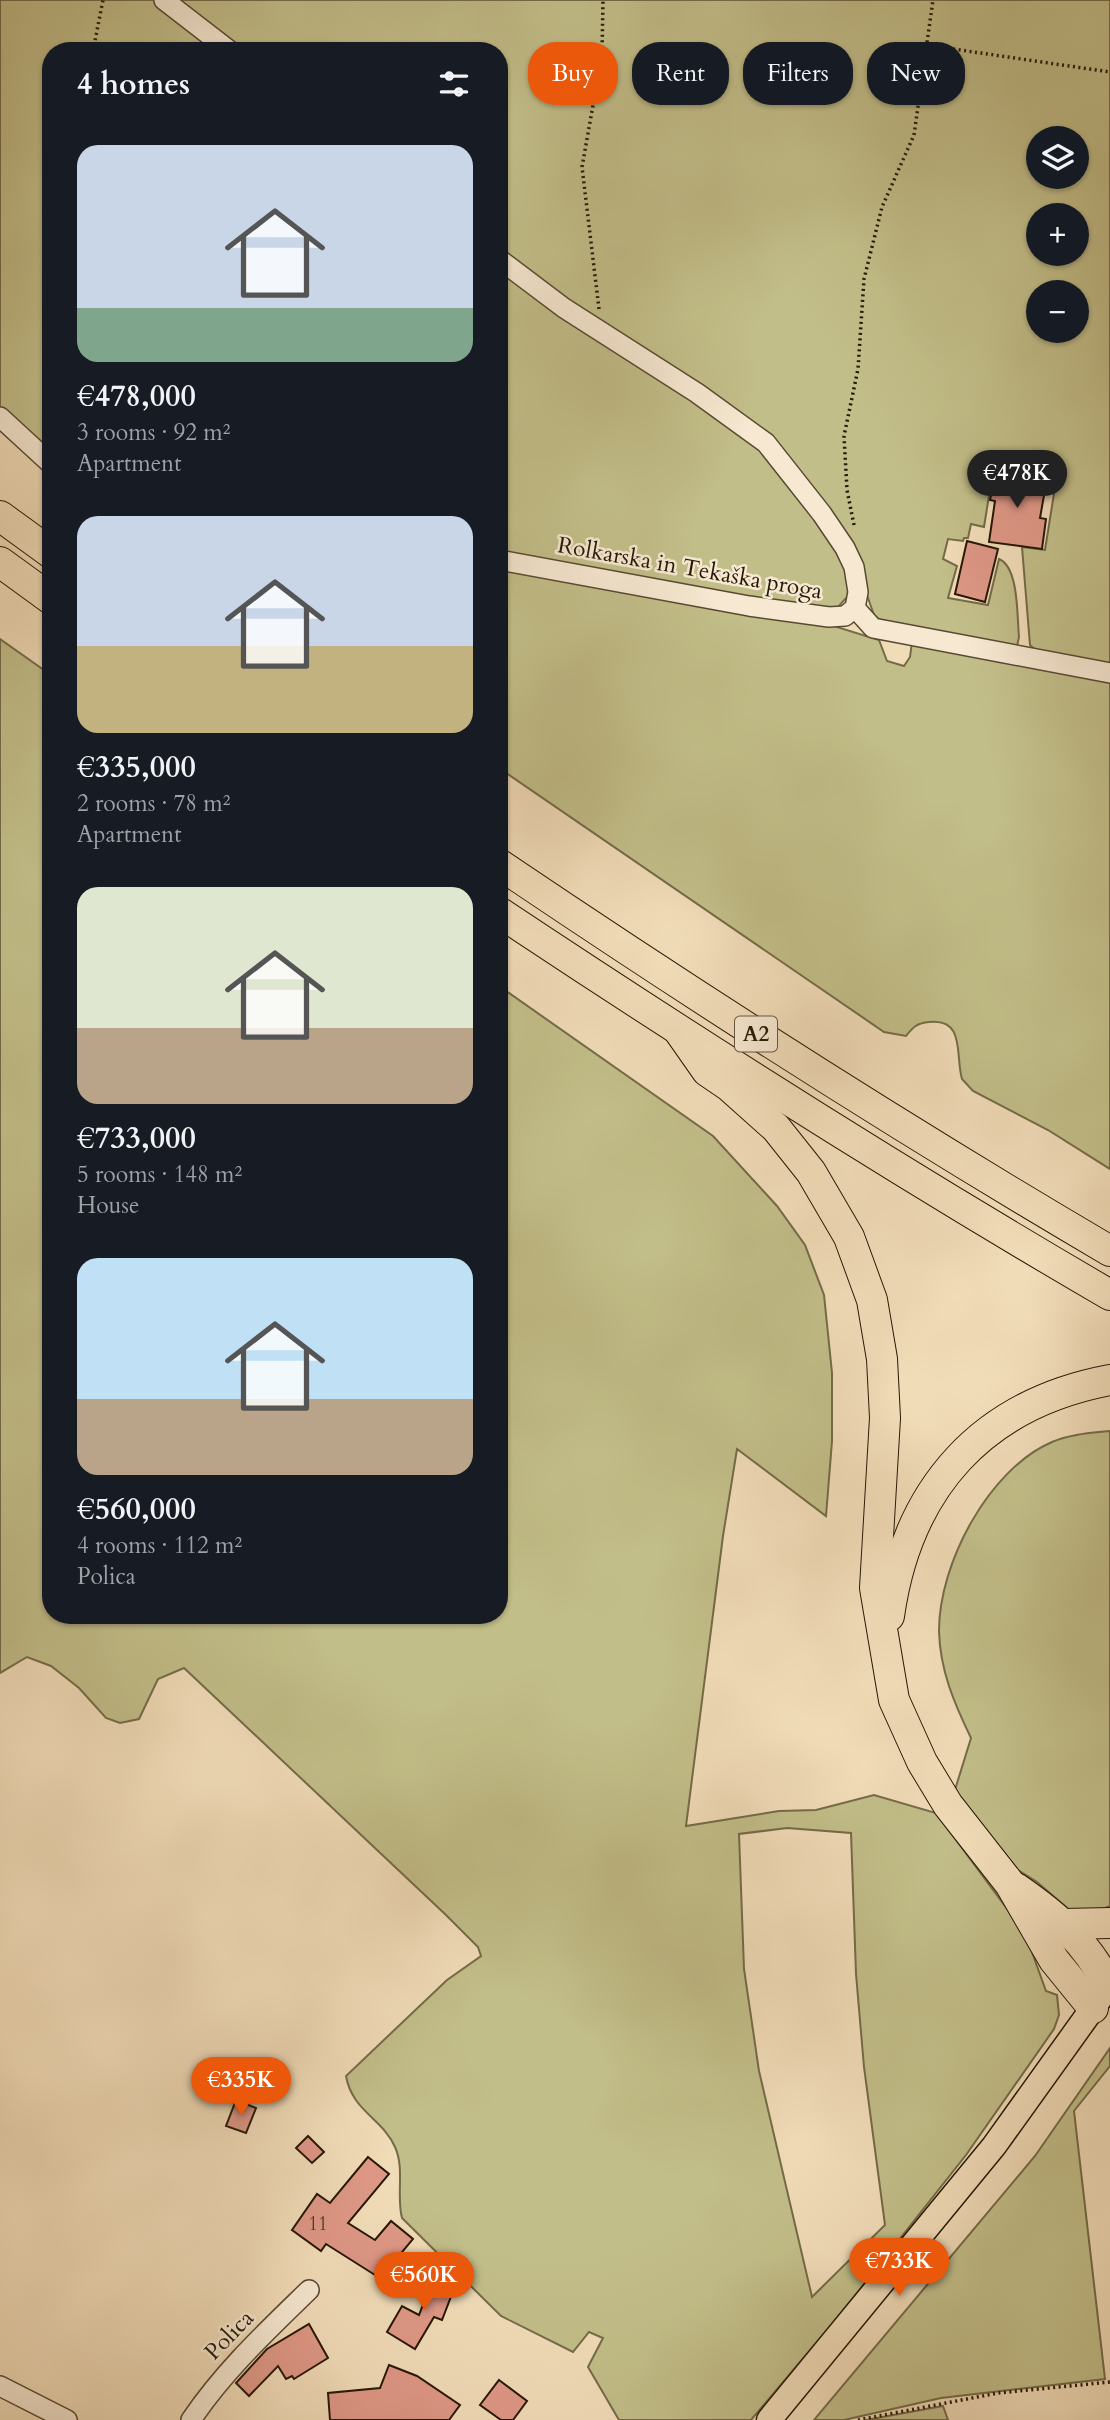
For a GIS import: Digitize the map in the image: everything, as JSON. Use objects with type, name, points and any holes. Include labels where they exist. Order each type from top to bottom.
[{"type":"highway","points":[[0,516],[42,546]]},
{"type":"highway","points":[[0,562],[42,592]]},
{"type":"highway","name":"A2","points":[[508,870],[692,995],[1017,1197],[1110,1251]]},
{"type":"highway","name":"A2","points":[[508,918],[679,1031],[980,1219],[1110,1295]]},
{"type":"highway","points":[[679,1031],[707,1071],[729,1086],[776,1128],[811,1172],[849,1237],[872,1300],[882,1359],[885,1418],[875,1588],[894,1700],[922,1762],[948,1805],[1010,1884],[1054,1960],[1104,1993]]},
{"type":"highway","points":[[885,1647],[893,1586],[908,1534],[929,1497],[961,1454],[1028,1405],[1072,1387],[1110,1380]]},
{"type":"highway","points":[[1010,1884],[1063,1924],[1093,1957],[1104,1993]]},
{"type":"highway","points":[[1063,1924],[1110,1923]]},
{"type":"main road","points":[[769,2420],[994,2146],[1104,1993]]},
{"type":"street","points":[[164,0],[218,42]]},
{"type":"street","name":"Rolkarska in Tekaška proga","points":[[508,266],[564,308],[697,393],[766,443],[845,548],[854,567],[858,592],[855,608],[845,616],[829,617],[749,606],[508,563]]},
{"type":"street","points":[[0,418],[42,456]]},
{"type":"street","points":[[855,608],[873,628],[1110,673]]},
{"type":"street","name":"Polica","points":[[191,2420],[211,2389],[236,2361],[309,2290]]},
{"type":"street","points":[[0,2386],[68,2420]]},
{"type":"path","points":[[95,42],[103,0]]},
{"type":"path","points":[[602,332],[582,167],[602,55],[603,0]]},
{"type":"path","points":[[926,42],[933,0]]},
{"type":"path","points":[[965,50],[1110,72]]},
{"type":"path","points":[[856,537],[847,490],[844,436],[858,369],[864,279],[882,207],[914,135],[918,105]]},
{"type":"path","points":[[858,2420],[998,2393],[1110,2382]]},
{"type":"shaded area","points":[[0,0],[1110,0],[1110,666],[1039,653],[1030,645],[1022,547],[1045,550],[1056,481],[1030,476],[1030,465],[995,458],[984,527],[971,524],[968,538],[963,541],[948,539],[943,559],[957,566],[948,598],[988,605],[999,559],[1006,564],[1016,594],[1019,637],[1017,646],[880,620],[874,615],[863,584],[811,488],[508,259],[508,42],[42,42],[42,446],[0,410]]},
{"type":"shaded area","points":[[508,272],[759,445],[790,480],[849,571],[848,596],[827,624],[879,640],[887,661],[904,666],[910,657],[912,642],[1110,681],[1110,1169],[1048,1130],[973,1091],[962,1079],[957,1040],[949,1026],[941,1022],[921,1023],[906,1036],[884,1032],[508,774]]},
{"type":"shaded area","points":[[0,639],[42,669],[42,1624],[508,1624],[508,992],[713,1136],[777,1206],[805,1245],[824,1295],[832,1373],[832,1441],[826,1516],[737,1449],[723,1536],[686,1826],[779,1811],[816,1810],[874,1795],[936,1813],[1025,1933],[1046,1991],[1057,1995],[1059,2015],[1054,2029],[966,2155],[838,2317],[751,2420],[619,2420],[588,2367],[603,2338],[589,2332],[573,2352],[501,2316],[402,2218],[399,2164],[395,2147],[390,2137],[354,2098],[349,2088],[346,2076],[447,1980],[481,1956],[478,1947],[184,1668],[158,1679],[139,1719],[120,1723],[106,1718],[79,1688],[51,1666],[27,1657],[0,1673]],"holes":[[[787,1828],[851,1833],[856,1974],[864,2067],[885,2225],[812,2297],[759,2071],[744,1969],[739,1834]]]},
{"type":"shaded area","points":[[1110,1431],[1110,1906],[1091,1914],[1073,1913],[1037,1882],[1018,1870],[954,1793],[971,1738],[949,1686],[942,1659],[939,1631],[941,1604],[958,1548],[972,1521],[1008,1473],[1029,1455],[1059,1439]]},
{"type":"shaded area","points":[[1110,2048],[1110,2066],[1074,2111],[1105,2379],[941,2398],[844,2420],[814,2420],[1035,2156]]},
{"type":"shaded area","points":[[943,2406],[948,2420],[866,2420]]},
{"type":"building","points":[[997,466],[1023,471],[1022,480],[1046,484],[1040,518],[1046,519],[1042,549],[989,542],[995,501],[990,500]]},
{"type":"building","points":[[967,541],[998,549],[985,602],[955,594]]},
{"type":"building","points":[[236,2100],[256,2108],[246,2133],[226,2126]]},
{"type":"building","points":[[308,2136],[324,2152],[312,2163],[296,2148]]},
{"type":"building","points":[[368,2157],[389,2174],[348,2223],[375,2240],[391,2221],[413,2239],[402,2252],[416,2263],[401,2281],[381,2266],[375,2275],[326,2244],[321,2251],[292,2230],[317,2194],[330,2203]]},
{"type":"building","points":[[435,2273],[457,2281],[442,2320],[434,2317],[415,2349],[387,2332],[402,2306],[419,2315]]},
{"type":"building","points":[[309,2324],[328,2358],[294,2379],[292,2376],[286,2379],[278,2366],[249,2396],[236,2383],[267,2349]]},
{"type":"building","points":[[389,2365],[417,2376],[460,2405],[449,2420],[330,2420],[328,2393],[380,2388]]},
{"type":"building","points":[[499,2380],[527,2401],[513,2420],[501,2420],[480,2405]]}]
